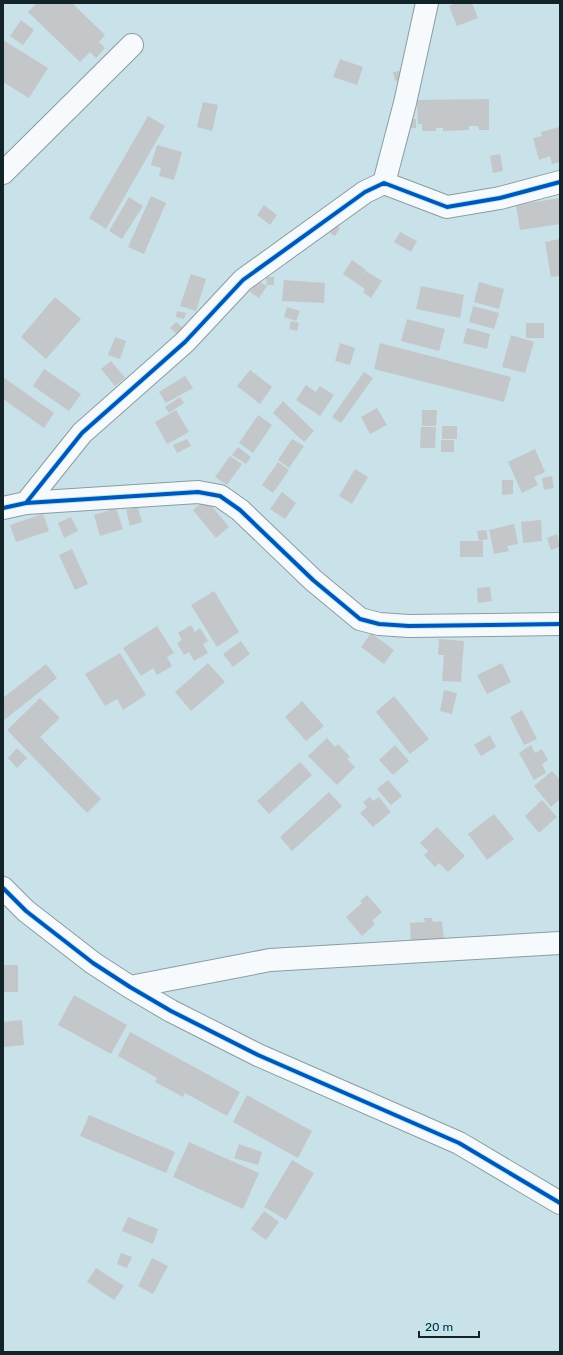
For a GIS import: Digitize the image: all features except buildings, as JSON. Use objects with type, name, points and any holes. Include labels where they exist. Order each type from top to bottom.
[{"type":"street","points":[[384,183],[405,102],[427,3]]},
{"type":"street","points":[[3,173],[132,45]]},
{"type":"street","points":[[26,503],[82,433],[185,342],[244,280],[365,192],[384,183],[447,207],[500,198],[560,182]]},
{"type":"street","points":[[3,508],[26,503],[198,492],[220,496],[240,510],[313,580],[360,619],[379,624],[409,626],[560,624]]},
{"type":"street","points":[[3,888],[26,911],[94,962],[130,987],[171,1011],[258,1055],[459,1143],[560,1203]]},
{"type":"street","points":[[130,987],[270,960],[560,943]]},
{"type":"cycle path","points":[[26,503],[82,433],[185,342],[243,280],[365,192],[384,183],[447,207],[500,198],[560,182]]},
{"type":"cycle path","points":[[3,508],[26,503],[198,492],[220,496],[240,510],[313,580],[360,619],[379,624],[409,626],[560,624]]},
{"type":"cycle path","points":[[3,888],[26,911],[93,963],[171,1011],[258,1055],[459,1143],[560,1203]]}]
